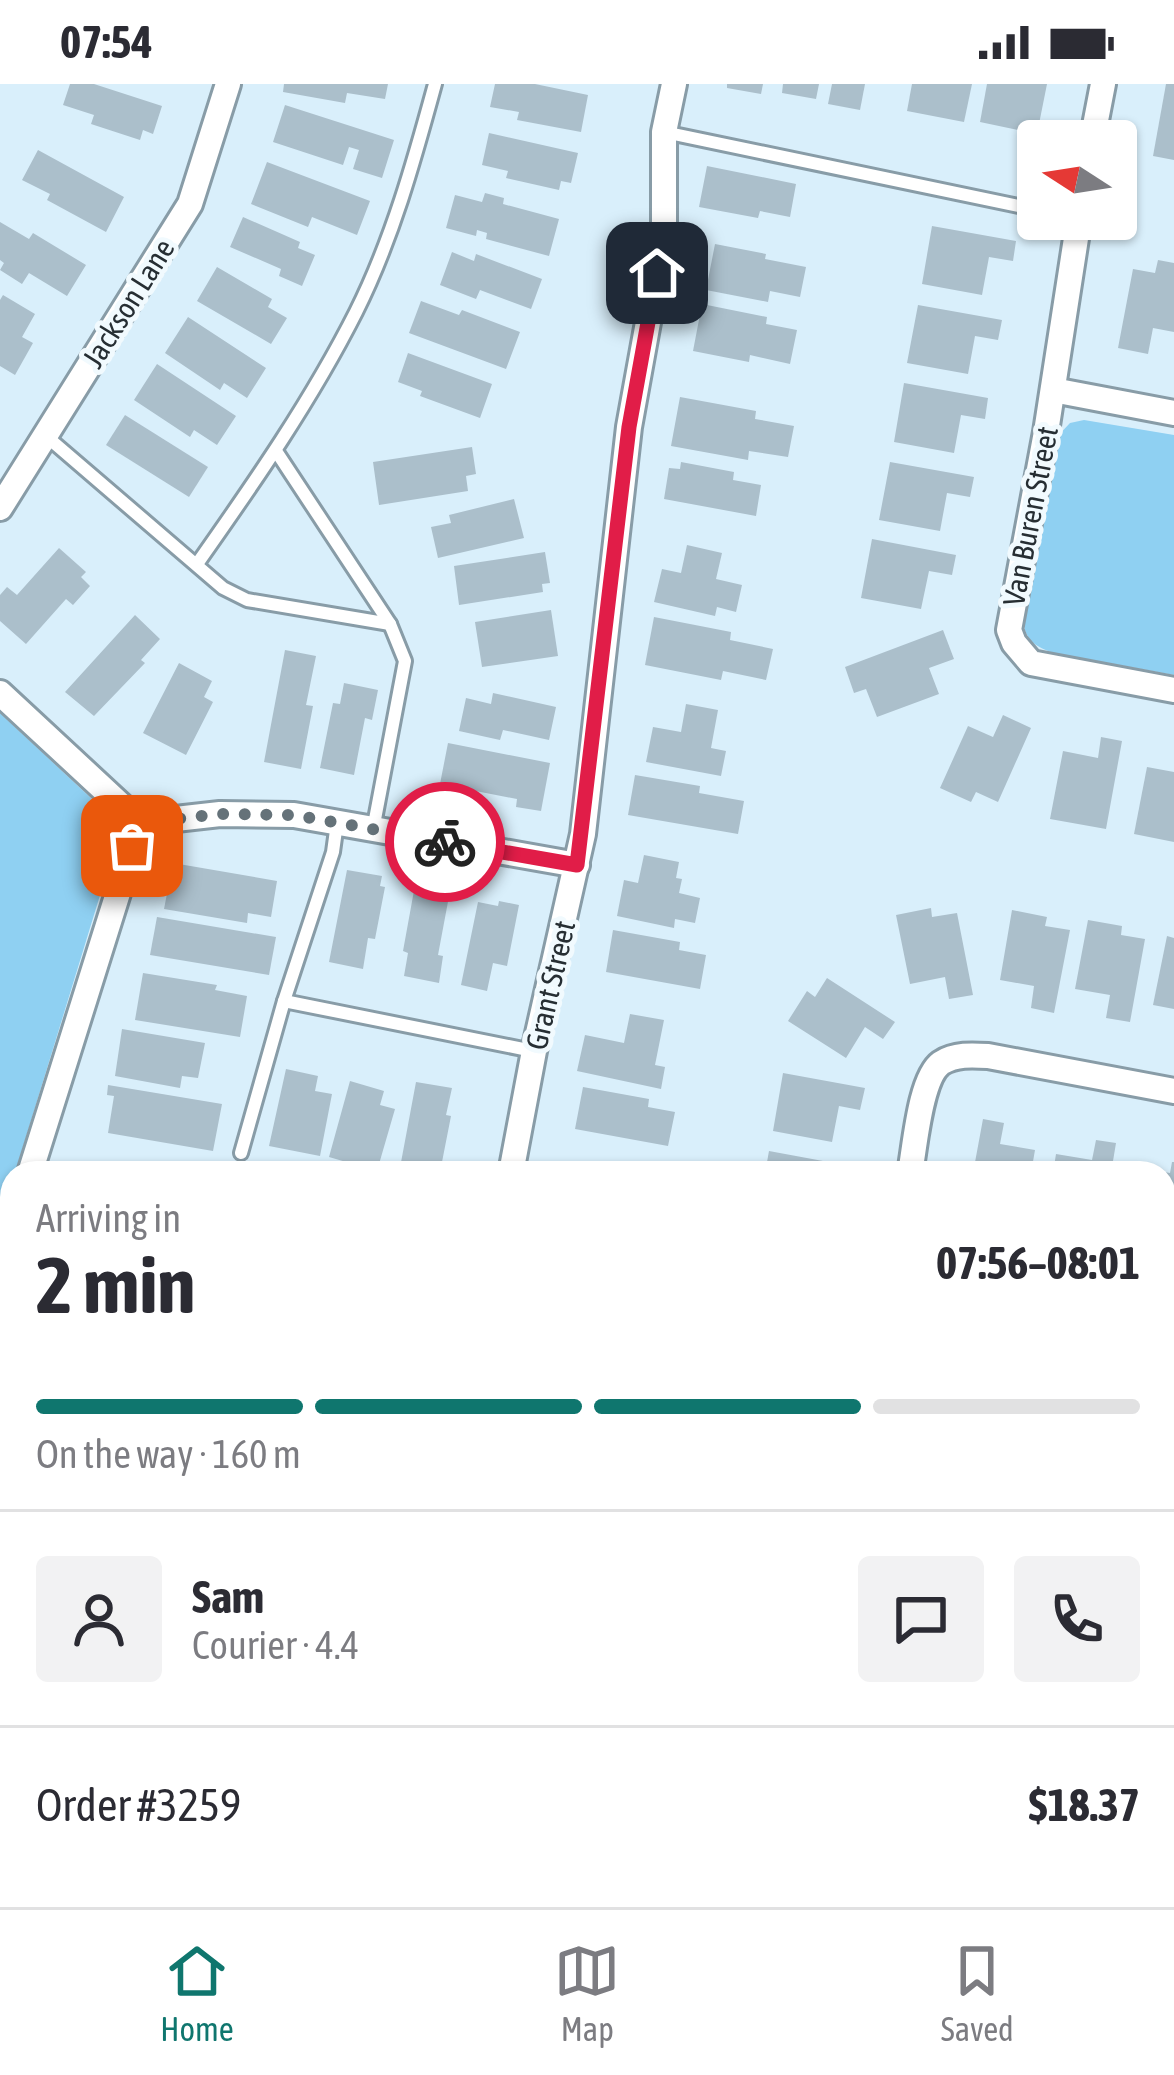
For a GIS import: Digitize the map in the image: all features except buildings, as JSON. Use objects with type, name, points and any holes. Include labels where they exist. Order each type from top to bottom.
[{"type":"street","name":"Jackson Lane","points":[[0,508],[190,204],[228,84]]},
{"type":"street","name":"Grant Street","points":[[513,1161],[577,865],[629,427],[664,234],[664,132],[674,84]]},
{"type":"street","points":[[1096,120],[1102,84]]},
{"type":"street","name":"Van Buren Street","points":[[1076,240],[1010,630],[1014,644],[1031,662],[1174,690]]},
{"type":"street","points":[[1053,390],[1174,413]]},
{"type":"street","points":[[0,694],[140,823],[220,814],[294,815],[577,865]]},
{"type":"street","points":[[34,1161],[140,823]]},
{"type":"street","points":[[912,1161],[928,1081],[940,1064],[964,1055],[1174,1091]]},
{"type":"lane","points":[[197,564],[276,451],[357,310],[406,187],[435,84]]},
{"type":"lane","points":[[664,132],[1017,206]]},
{"type":"lane","points":[[46,436],[224,589],[247,600],[390,624]]},
{"type":"lane","points":[[276,451],[390,624],[405,661],[374,830]]},
{"type":"lane","points":[[241,1153],[337,823]]},
{"type":"lane","points":[[284,1001],[534,1051]]},
{"type":"shaded area","points":[[1084,420],[1174,435],[1174,675],[1053,653],[1035,644],[1025,631],[1023,618],[1055,439],[1070,423]]},
{"type":"shaded area","points":[[0,713],[109,815],[116,843],[19,1161],[0,1161]]},
{"type":"way so far","points":[[132,846],[140,823],[220,814],[294,815],[445,842]]},
{"type":"route","points":[[445,842],[577,865],[629,427],[657,273]]}]
